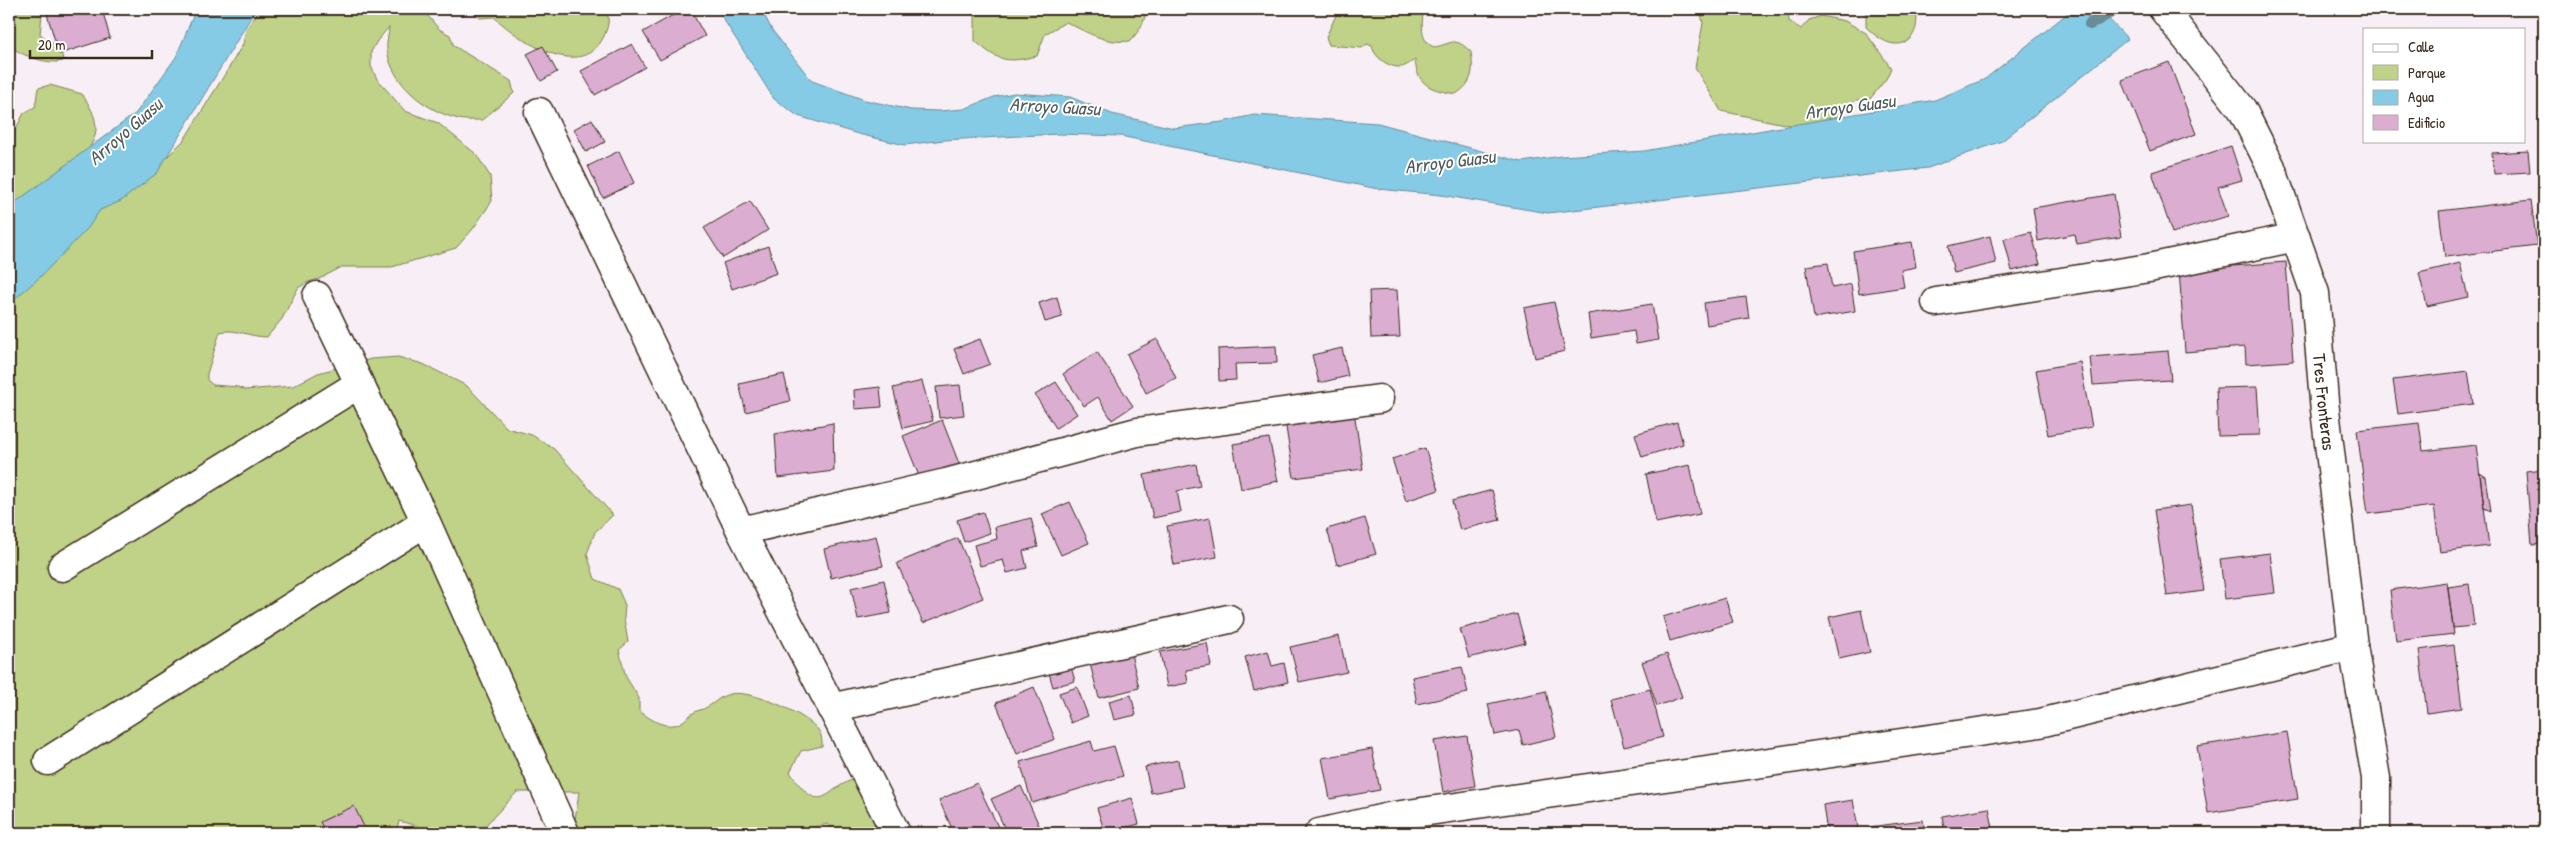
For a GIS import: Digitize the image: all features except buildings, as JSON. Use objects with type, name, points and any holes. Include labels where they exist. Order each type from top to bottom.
[{"type":"street","name":"Tres Fronteras","points":[[2163,9],[2242,109],[2271,167],[2315,293],[2324,401],[2353,646],[2376,778],[2376,833]]},
{"type":"street","points":[[539,112],[741,531],[896,833]]},
{"type":"street","points":[[1936,302],[2149,268],[2296,237]]},
{"type":"street","points":[[317,296],[426,522],[565,833]]},
{"type":"street","points":[[62,567],[359,384]]},
{"type":"street","points":[[741,531],[946,483],[1137,432],[1379,399]]},
{"type":"street","points":[[48,761],[426,522]]},
{"type":"street","points":[[831,708],[1229,620]]},
{"type":"street","points":[[1318,833],[1404,815],[2040,723],[2353,646]]},
{"type":"green space","points":[[9,9],[45,9],[42,14],[40,34],[61,49],[63,61],[50,62],[35,59],[10,46]]},
{"type":"green space","points":[[261,9],[422,9],[439,29],[450,35],[454,46],[511,81],[514,93],[482,120],[458,119],[443,114],[411,93],[395,73],[387,50],[389,27],[377,41],[371,52],[371,66],[377,79],[405,111],[438,123],[476,154],[490,176],[492,201],[473,229],[456,248],[392,267],[342,267],[319,279],[308,282],[298,288],[282,319],[267,337],[232,331],[220,332],[207,374],[207,380],[213,385],[238,387],[245,390],[293,386],[318,373],[371,359],[398,357],[423,364],[467,386],[507,428],[532,435],[554,449],[613,515],[595,532],[587,554],[595,579],[618,589],[625,605],[624,618],[628,642],[619,650],[626,677],[639,698],[639,711],[660,723],[674,725],[723,696],[730,694],[751,695],[778,704],[813,724],[821,737],[822,746],[801,751],[790,772],[801,787],[818,798],[825,796],[849,781],[861,778],[884,824],[877,833],[838,833],[827,824],[806,829],[805,833],[573,833],[579,792],[517,792],[484,827],[435,831],[399,821],[396,833],[9,833],[9,296],[80,206],[166,158],[184,140],[243,44],[246,29]]},
{"type":"green space","points":[[470,9],[605,9],[608,23],[603,38],[593,51],[580,57],[565,57],[549,53],[533,45],[494,17],[480,18]]},
{"type":"green space","points":[[975,9],[1146,9],[1141,26],[1130,41],[1105,39],[1066,22],[1045,34],[1037,56],[1011,60],[997,57],[975,41]]},
{"type":"green space","points":[[1336,9],[1423,9],[1423,36],[1429,44],[1434,47],[1456,42],[1471,52],[1472,71],[1469,81],[1456,94],[1440,91],[1423,81],[1416,69],[1415,60],[1404,66],[1396,67],[1387,64],[1379,58],[1372,46],[1367,44],[1362,48],[1329,45],[1326,37],[1337,13]]},
{"type":"green space","points":[[1700,9],[1788,9],[1789,21],[1801,29],[1809,20],[1821,16],[1845,21],[1866,33],[1891,68],[1886,79],[1870,99],[1856,100],[1837,116],[1813,126],[1789,125],[1721,111],[1695,68],[1703,23]]},
{"type":"green space","points":[[1866,9],[1915,9],[1917,20],[1912,37],[1908,41],[1896,44],[1884,40],[1866,27]]},
{"type":"green space","points":[[50,85],[82,94],[95,119],[96,129],[93,141],[74,168],[60,183],[9,231],[9,142],[24,113],[35,107],[38,88]]},
{"type":"water","points":[[196,9],[256,9],[157,173],[121,201],[100,210],[88,228],[40,277],[9,304],[9,207],[136,113],[176,57]]},
{"type":"water","points":[[717,9],[761,9],[772,30],[812,81],[865,100],[911,110],[939,111],[964,109],[994,97],[1014,93],[1070,97],[1112,114],[1174,128],[1222,122],[1254,115],[1378,123],[1522,162],[1561,156],[1644,151],[1935,100],[1985,79],[2073,9],[2099,9],[2128,39],[2002,141],[1928,168],[1548,213],[1441,195],[1378,189],[1120,136],[1059,134],[944,140],[905,145],[858,134],[798,116],[774,99]]},
{"type":"waterway","name":"Arroyo Guasu","points":[[2090,24],[2116,9]]}]
